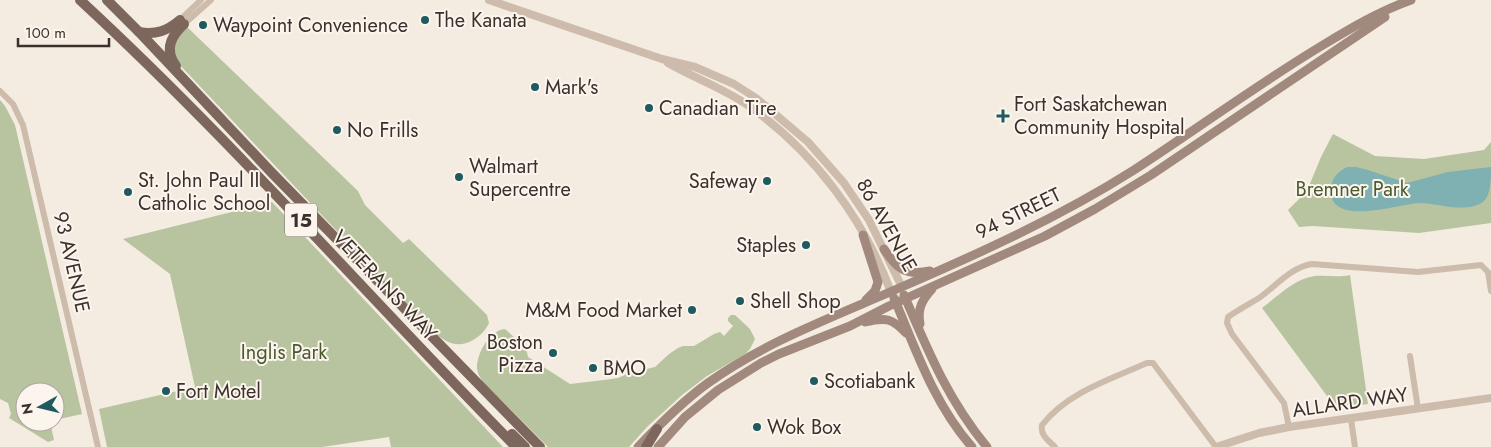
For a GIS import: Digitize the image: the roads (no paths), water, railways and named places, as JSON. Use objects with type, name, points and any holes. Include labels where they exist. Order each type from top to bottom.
[{"type":"main road","name":"VETERANS WAY","points":[[80,0],[207,123],[516,447]]},
{"type":"main road","points":[[99,0],[110,9],[119,11]]},
{"type":"main road","name":"VETERANS WAY","points":[[107,0],[306,208],[540,447]]},
{"type":"main road","name":"94 STREET","points":[[638,447],[668,417],[707,384],[756,353],[1034,226],[1106,188],[1305,56],[1361,23],[1412,0]]},
{"type":"main road","name":"94 STREET","points":[[658,447],[685,417],[718,390],[779,354],[850,326],[906,298],[1044,236],[1123,193],[1412,0]]},
{"type":"main road","points":[[139,32],[159,33],[182,22]]},
{"type":"main road","points":[[182,22],[170,41],[170,52],[172,61],[190,85]]},
{"type":"main road","points":[[860,305],[872,295],[878,282],[863,235]]},
{"type":"main road","points":[[884,249],[896,265],[908,272],[920,273],[942,268]]},
{"type":"main road","points":[[934,286],[925,296],[918,314],[926,346],[943,383],[971,428],[987,447]]},
{"type":"main road","name":"86 AVENUE","points":[[902,287],[926,346]]},
{"type":"main road","points":[[891,292],[930,384],[952,422],[972,447]]},
{"type":"main road","points":[[850,326],[874,319],[889,320],[897,324],[910,338]]},
{"type":"main road","points":[[472,403],[484,408],[525,447]]},
{"type":"main road","points":[[646,447],[657,429]]},
{"type":"street","points":[[182,22],[201,0]]},
{"type":"street","points":[[182,22],[211,0]]},
{"type":"street","name":"86 AVENUE","points":[[489,0],[662,59],[686,64],[719,76],[746,91],[782,118],[813,146],[844,183],[869,220],[902,287]]},
{"type":"street","name":"86 AVENUE","points":[[662,59],[738,99],[792,142],[826,179],[863,235],[891,292]]},
{"type":"street","name":"93 AVENUE","points":[[0,91],[13,104],[23,125],[98,447]]},
{"type":"street","points":[[1289,427],[1284,403],[1232,334],[1226,323],[1228,317],[1260,297],[1288,275],[1305,265],[1312,264],[1413,272],[1481,265],[1488,272],[1491,291]]},
{"type":"street","points":[[1410,356],[1418,409]]},
{"type":"street","points":[[1055,447],[1044,436],[1042,425],[1071,399],[1088,389],[1153,363],[1216,447]]},
{"type":"street","name":"ALLARD WAY","points":[[1216,447],[1259,433],[1289,427],[1351,420],[1491,398]]},
{"type":"street","points":[[1351,420],[1355,447]]},
{"type":"water","points":[[1347,167],[1368,170],[1407,183],[1448,172],[1491,167],[1491,182],[1486,199],[1483,202],[1468,207],[1460,208],[1419,203],[1366,211],[1351,211],[1340,207],[1333,200],[1331,187],[1336,175]]},
{"type":"place","name":"The Kanata","points":[[425,20]]},
{"type":"place","name":"Waypoint Convenience","points":[[203,25]]},
{"type":"place","name":"Mark's","points":[[535,87]]},
{"type":"place","name":"Canadian Tire","points":[[649,108]]},
{"type":"place","name":"Fort Saskatchewan Community Hospital","points":[[1003,116]]},
{"type":"place","name":"No Frills","points":[[337,130]]},
{"type":"place","name":"Walmart Supercentre","points":[[459,177]]},
{"type":"place","name":"Safeway","points":[[767,181]]},
{"type":"place","name":"St. John Paul II Catholic School","points":[[128,192]]},
{"type":"place","name":"Staples","points":[[806,245]]},
{"type":"place","name":"Shell Shop","points":[[740,301]]},
{"type":"place","name":"M&M Food Market","points":[[692,310]]},
{"type":"place","name":"Boston Pizza","points":[[553,353]]},
{"type":"place","name":"BMO","points":[[593,368]]},
{"type":"place","name":"Scotiabank","points":[[814,381]]},
{"type":"place","name":"Fort Motel","points":[[166,391]]},
{"type":"place","name":"Wok Box","points":[[757,427]]},
{"type":"park label","name":"Bremner Park","points":[[1352,189]]},
{"type":"park label","name":"Inglis Park","points":[[284,352]]}]
